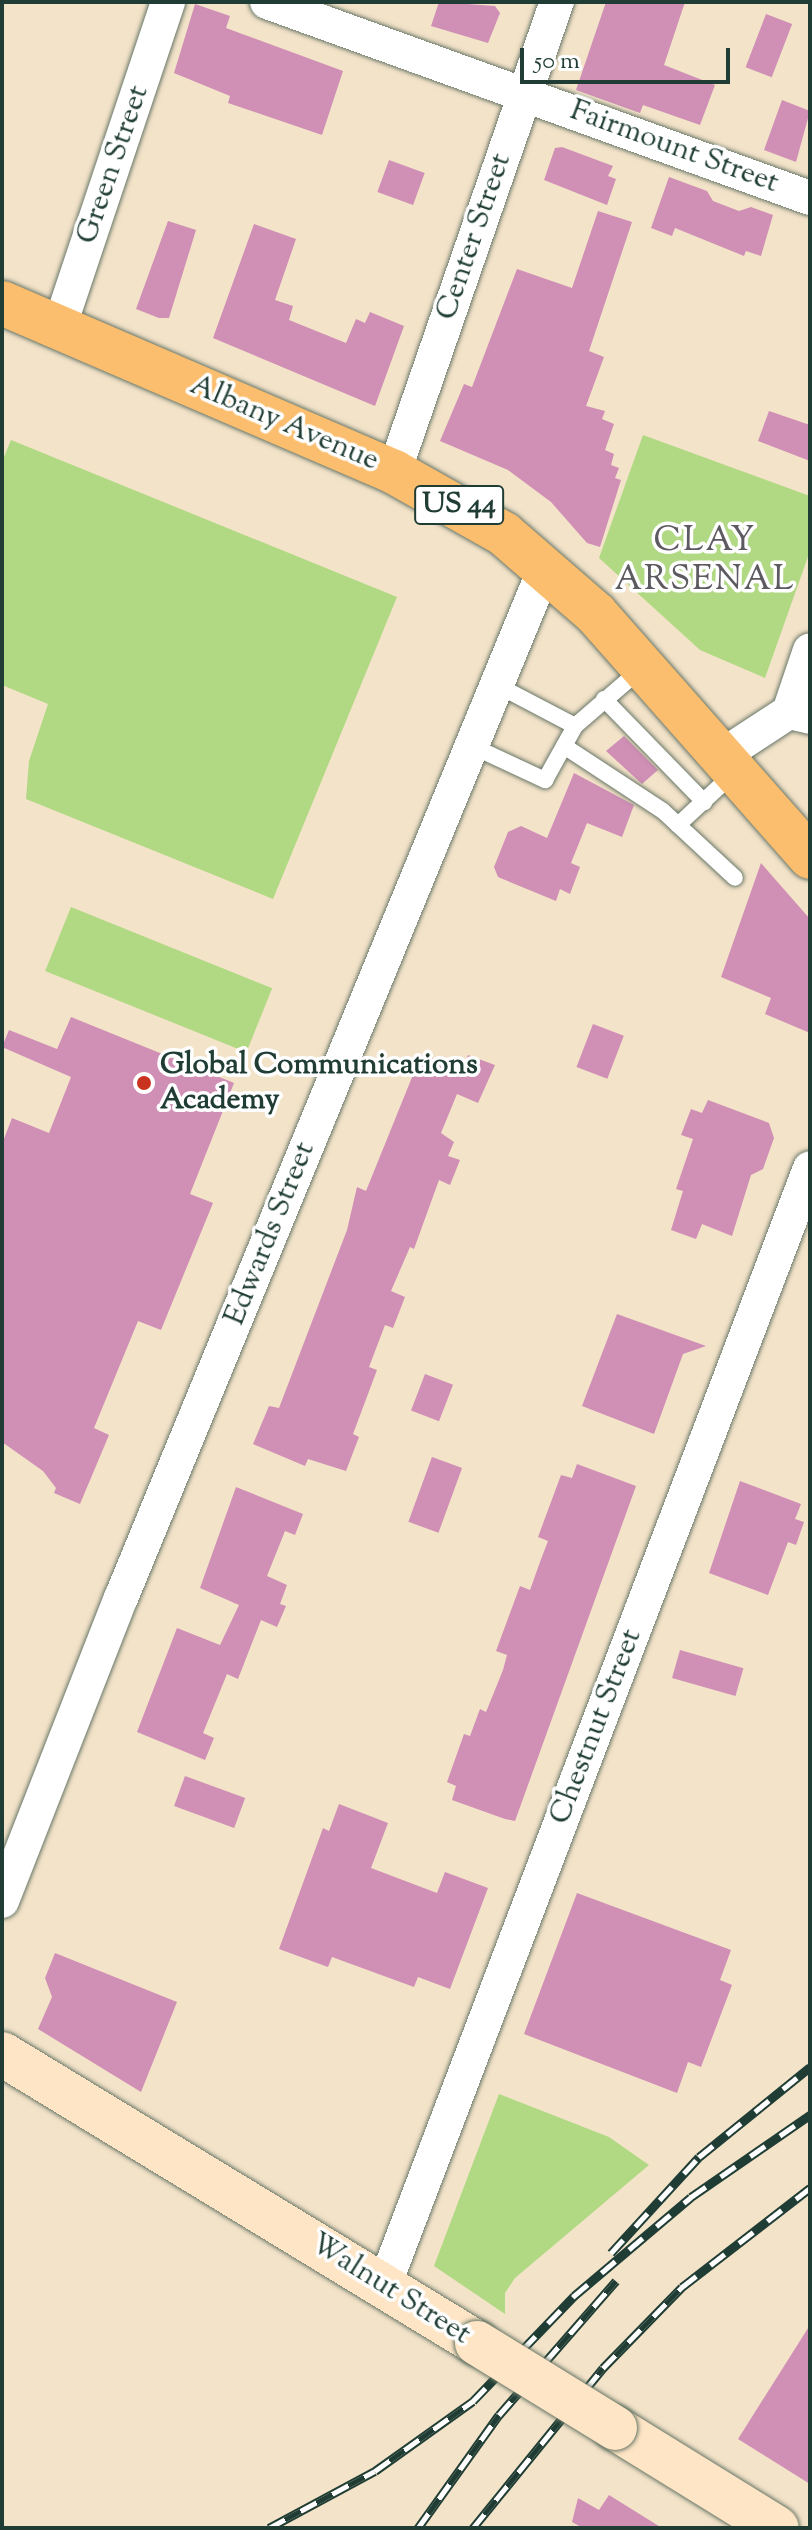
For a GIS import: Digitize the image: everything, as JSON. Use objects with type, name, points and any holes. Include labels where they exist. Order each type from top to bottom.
[{"type":"highway","name":"Albany Avenue","points":[[2,303],[394,472],[461,506],[545,568],[644,667],[810,857]]},
{"type":"street","name":"Green Street","points":[[59,328],[168,2]]},
{"type":"street","name":"Fairmount Street","points":[[267,2],[525,92],[810,198]]},
{"type":"street","name":"Center Street","points":[[394,472],[557,2]]},
{"type":"street","name":"Edwards Street","points":[[2,1901],[127,1583],[545,568]]},
{"type":"street","points":[[729,763],[799,714],[810,650]]},
{"type":"street","name":"Chestnut Street","points":[[384,2286],[810,1168]]},
{"type":"street","name":"Walnut Street","points":[[2,2054],[777,2528]]},
{"type":"lane","points":[[472,746],[545,780],[575,726],[644,667]]},
{"type":"lane","points":[[497,685],[575,726]]},
{"type":"lane","points":[[604,699],[704,802]]},
{"type":"lane","points":[[564,746],[678,825],[735,878]]},
{"type":"lane","points":[[678,825],[704,802],[729,763]]},
{"type":"green space","points":[[643,435],[810,496],[810,551],[765,678],[700,650],[599,558]]},
{"type":"green space","points":[[11,440],[397,597],[273,899],[26,799],[29,761],[48,704],[2,685],[2,462]]},
{"type":"green space","points":[[71,907],[272,988],[246,1052],[45,971]]},
{"type":"green space","points":[[499,2094],[609,2137],[649,2165],[515,2278],[505,2293],[505,2314],[434,2266]]},
{"type":"building","points":[[439,2],[495,6],[500,13],[488,43],[431,26]]},
{"type":"building","points":[[606,2],[685,2],[664,65],[715,85],[700,125],[643,105],[640,113],[576,90]]},
{"type":"building","points":[[195,4],[230,16],[226,28],[343,71],[322,135],[228,103],[230,96],[174,73]]},
{"type":"building","points":[[766,14],[792,24],[772,77],[746,67]]},
{"type":"building","points":[[782,100],[810,111],[796,162],[764,150]]},
{"type":"building","points":[[562,147],[613,166],[608,176],[616,179],[607,205],[544,180],[555,148]]},
{"type":"building","points":[[389,160],[425,173],[413,205],[377,192]]},
{"type":"building","points":[[669,177],[707,191],[713,201],[739,211],[751,207],[773,215],[761,256],[746,251],[744,256],[675,228],[672,236],[651,228]]},
{"type":"building","points":[[598,211],[632,222],[589,351],[604,357],[586,406],[605,411],[602,419],[614,424],[605,450],[614,454],[611,465],[619,468],[615,478],[621,480],[600,547],[587,543],[551,502],[508,470],[440,441],[464,384],[472,387],[517,269],[572,288]]},
{"type":"building","points":[[168,221],[196,230],[169,318],[159,318],[136,309]]},
{"type":"building","points":[[254,224],[296,239],[275,300],[293,306],[289,320],[346,343],[356,319],[365,323],[370,312],[404,326],[375,406],[213,338]]},
{"type":"building","points":[[769,411],[810,425],[810,461],[758,441]]},
{"type":"building","points":[[624,736],[658,770],[642,784],[606,751]]},
{"type":"building","points":[[574,773],[634,805],[622,837],[587,823],[571,863],[580,867],[570,894],[560,889],[556,901],[498,877],[494,867],[508,832],[521,826],[547,838]]},
{"type":"building","points":[[761,863],[810,919],[810,1033],[765,1014],[771,998],[721,977]]},
{"type":"building","points":[[71,1017],[234,1083],[190,1194],[213,1203],[161,1330],[138,1321],[94,1428],[109,1435],[80,1504],[54,1493],[56,1488],[43,1471],[2,1442],[2,1144],[12,1118],[49,1133],[71,1077],[2,1047],[9,1030],[57,1049]]},
{"type":"building","points":[[593,1024],[624,1036],[607,1079],[577,1067]]},
{"type":"building","points":[[421,1055],[464,1065],[468,1055],[495,1065],[478,1103],[457,1094],[441,1133],[454,1142],[448,1156],[460,1160],[450,1185],[439,1180],[414,1249],[410,1247],[391,1291],[405,1297],[393,1328],[385,1325],[369,1367],[377,1370],[353,1434],[359,1437],[346,1471],[308,1459],[305,1466],[253,1444],[269,1406],[279,1408],[347,1230],[357,1187],[366,1191]]},
{"type":"building","points":[[708,1100],[769,1123],[774,1138],[763,1169],[751,1175],[732,1236],[702,1224],[696,1239],[671,1230],[683,1191],[676,1189],[693,1139],[681,1135],[691,1109],[702,1113]]},
{"type":"building","points":[[617,1314],[706,1346],[683,1354],[654,1434],[582,1406]]},
{"type":"building","points":[[425,1374],[453,1385],[439,1421],[411,1410]]},
{"type":"building","points":[[432,1457],[462,1468],[438,1533],[408,1522]]},
{"type":"building","points":[[577,1464],[636,1486],[515,1821],[452,1800],[456,1786],[447,1782],[464,1734],[470,1736],[480,1709],[486,1712],[503,1670],[507,1655],[496,1651],[520,1586],[530,1590],[548,1541],[538,1537],[561,1475],[572,1478]]},
{"type":"building","points":[[740,1481],[801,1504],[795,1519],[804,1522],[796,1545],[788,1542],[768,1595],[709,1573]]},
{"type":"building","points":[[236,1487],[303,1514],[295,1535],[285,1531],[267,1576],[287,1585],[280,1604],[286,1606],[277,1627],[261,1620],[238,1679],[227,1674],[203,1733],[214,1738],[205,1760],[137,1732],[177,1628],[220,1645],[239,1605],[200,1588]]},
{"type":"building","points":[[680,1650],[743,1668],[735,1696],[672,1678]]},
{"type":"building","points":[[185,1776],[245,1798],[234,1828],[174,1806]]},
{"type":"building","points":[[339,1804],[388,1823],[371,1868],[437,1893],[445,1872],[488,1888],[450,1989],[418,1977],[414,1987],[332,1957],[328,1967],[279,1949],[323,1828],[329,1831]]},
{"type":"building","points":[[577,1893],[731,1950],[720,1980],[732,1985],[701,2067],[688,2062],[677,2093],[524,2034]]},
{"type":"building","points":[[55,1953],[177,2002],[141,2092],[38,2029],[52,1997],[45,1978]]},
{"type":"building","points":[[810,2325],[810,2484],[738,2439]]},
{"type":"building","points":[[609,2495],[662,2528],[583,2528],[572,2522],[578,2498],[599,2510]]},
{"type":"railway","points":[[611,2253],[699,2157],[810,2067]]},
{"type":"railway","points":[[269,2528],[375,2471],[473,2401],[574,2296],[691,2197],[810,2115]]},
{"type":"railway","points":[[473,2528],[603,2368],[682,2287],[810,2188]]},
{"type":"railway","points":[[418,2528],[499,2415],[616,2281]]},
{"type":"place","name":"Global Communications Academy","points":[[144,1083]]},
{"type":"district","name":"CLAY ARSENAL","points":[[705,560]]}]
